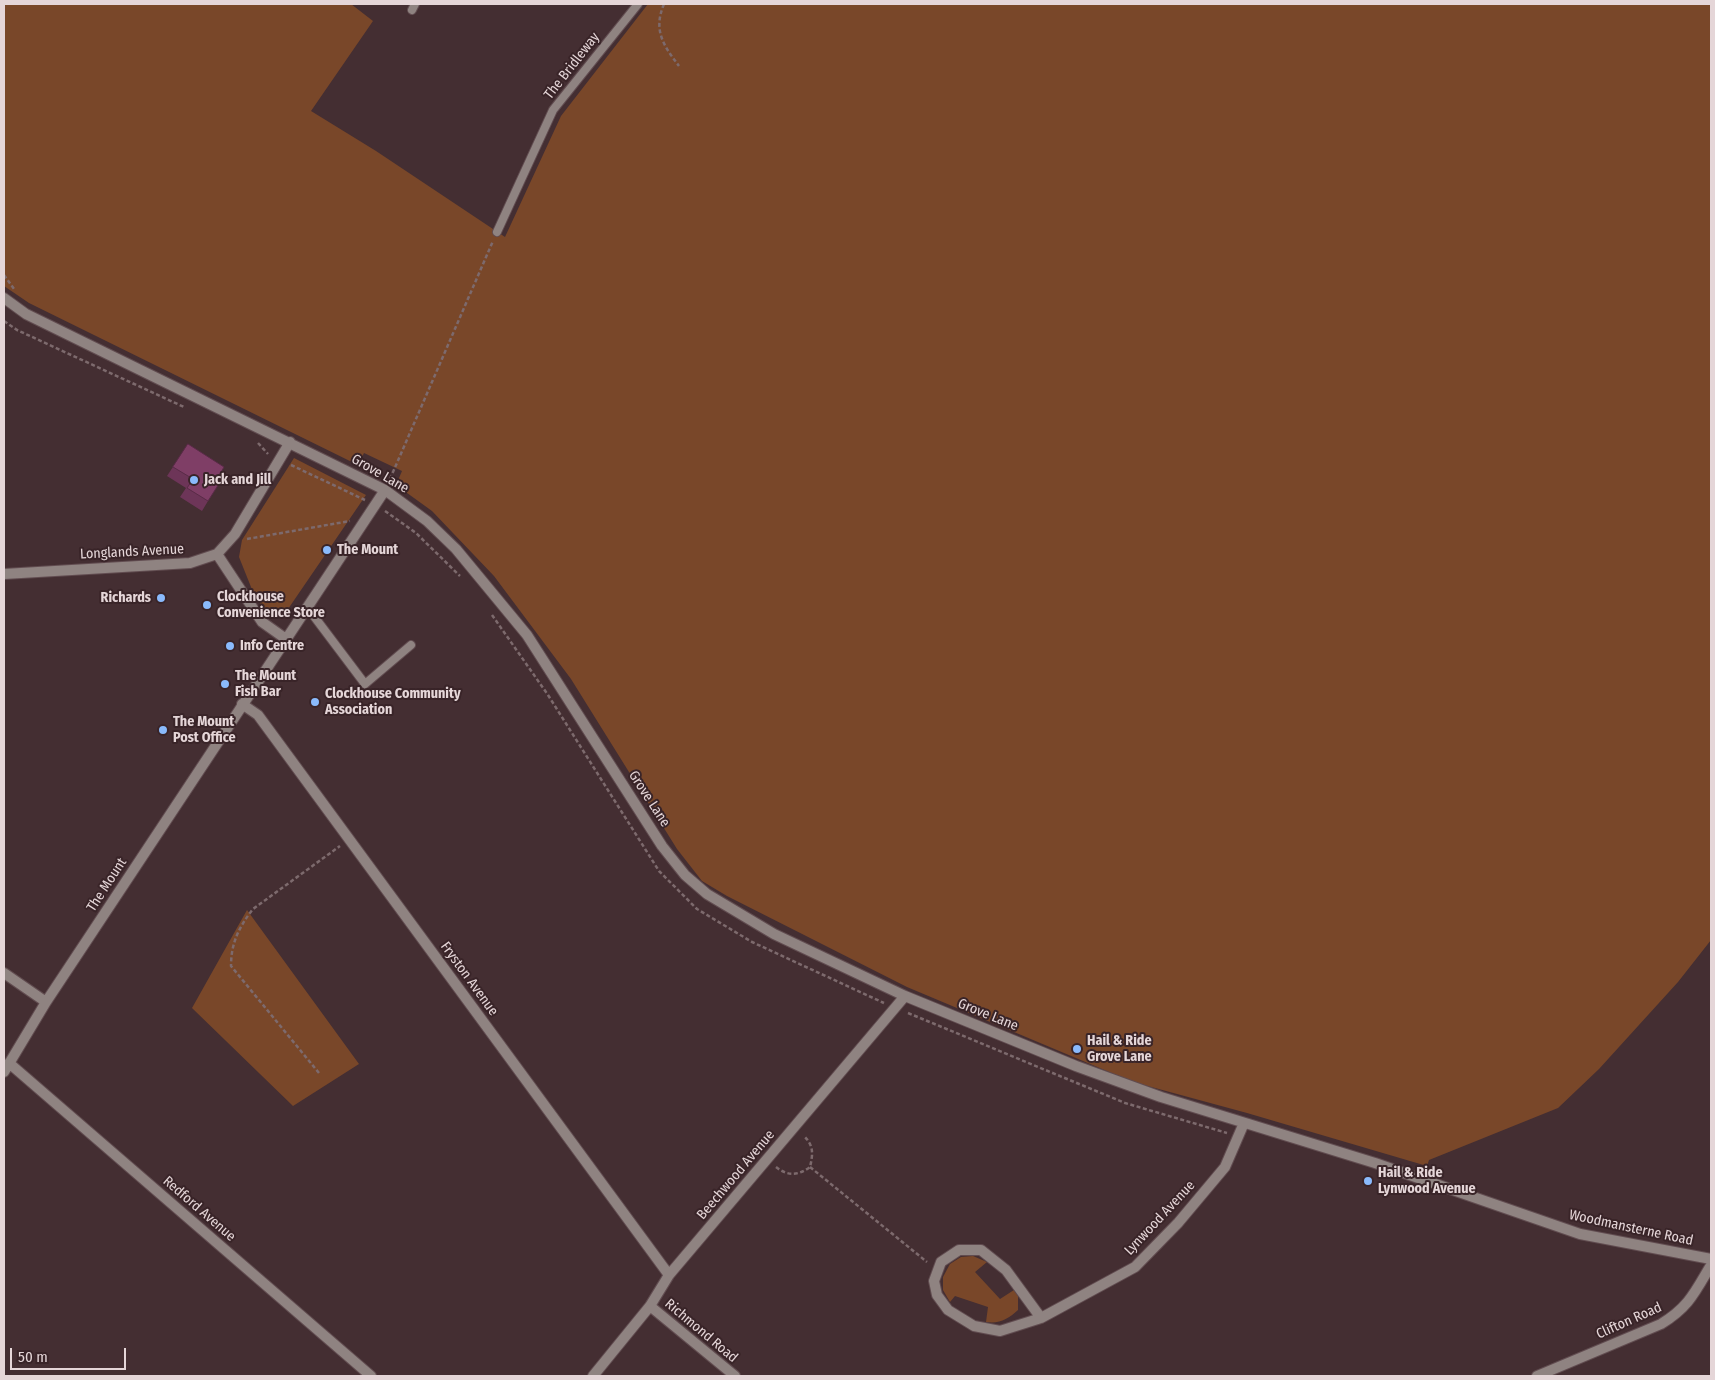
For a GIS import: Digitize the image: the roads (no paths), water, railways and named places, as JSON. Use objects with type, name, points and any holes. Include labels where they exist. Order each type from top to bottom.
[{"type":"street","name":"Grove Lane","points":[[4,298],[26,314],[385,490],[427,521],[456,550],[526,635],[662,846],[685,875],[707,894],[774,934],[905,996],[1076,1066],[1161,1097],[1375,1163]]},
{"type":"street","name":"Longlands Avenue","points":[[4,574],[190,563],[217,554],[235,534],[290,442]]},
{"type":"street","name":"The Mount","points":[[7,1068],[46,1002],[385,490]]},
{"type":"street","points":[[217,554],[262,622],[286,639]]},
{"type":"street","name":"Fryston Avenue","points":[[242,704],[258,715],[669,1275]]},
{"type":"street","points":[[4,973],[46,1002]]},
{"type":"street","name":"Beechwood Avenue","points":[[593,1376],[650,1306],[669,1275],[905,996]]},
{"type":"street","name":"Redford Avenue","points":[[7,1068],[371,1376]]},
{"type":"street","name":"Lynwood Avenue","points":[[1041,1318],[1006,1270],[981,1250],[959,1250],[941,1262],[934,1281],[937,1295],[948,1310],[974,1326],[1000,1330],[1041,1318],[1135,1267],[1178,1223],[1225,1167],[1244,1123]]},
{"type":"street","name":"Woodmansterne Road","points":[[1375,1163],[1580,1234],[1711,1259]]},
{"type":"street","name":"Clifton Road","points":[[1537,1376],[1661,1324],[1673,1317],[1684,1308],[1711,1265]]},
{"type":"street","name":"Richmond Road","points":[[650,1306],[735,1376]]},
{"type":"lane","name":"The Bridleway","points":[[497,232],[553,110],[638,4]]},
{"type":"lane","points":[[307,607],[365,684],[411,646]]},
{"type":"place","name":"Jack and Jill","points":[[194,480]]},
{"type":"place","name":"The Mount","points":[[327,550]]},
{"type":"place","name":"Richards","points":[[161,598]]},
{"type":"place","name":"Clockhouse Convenience Store","points":[[207,605]]},
{"type":"place","name":"Info Centre","points":[[230,646]]},
{"type":"place","name":"The Mount Fish Bar","points":[[225,684]]},
{"type":"place","name":"Clockhouse Community Association","points":[[315,702]]},
{"type":"place","name":"The Mount Post Office","points":[[163,730]]},
{"type":"place","name":"Hail & Ride Grove Lane","points":[[1077,1049]]},
{"type":"place","name":"Hail & Ride Lynwood Avenue","points":[[1368,1181]]}]
